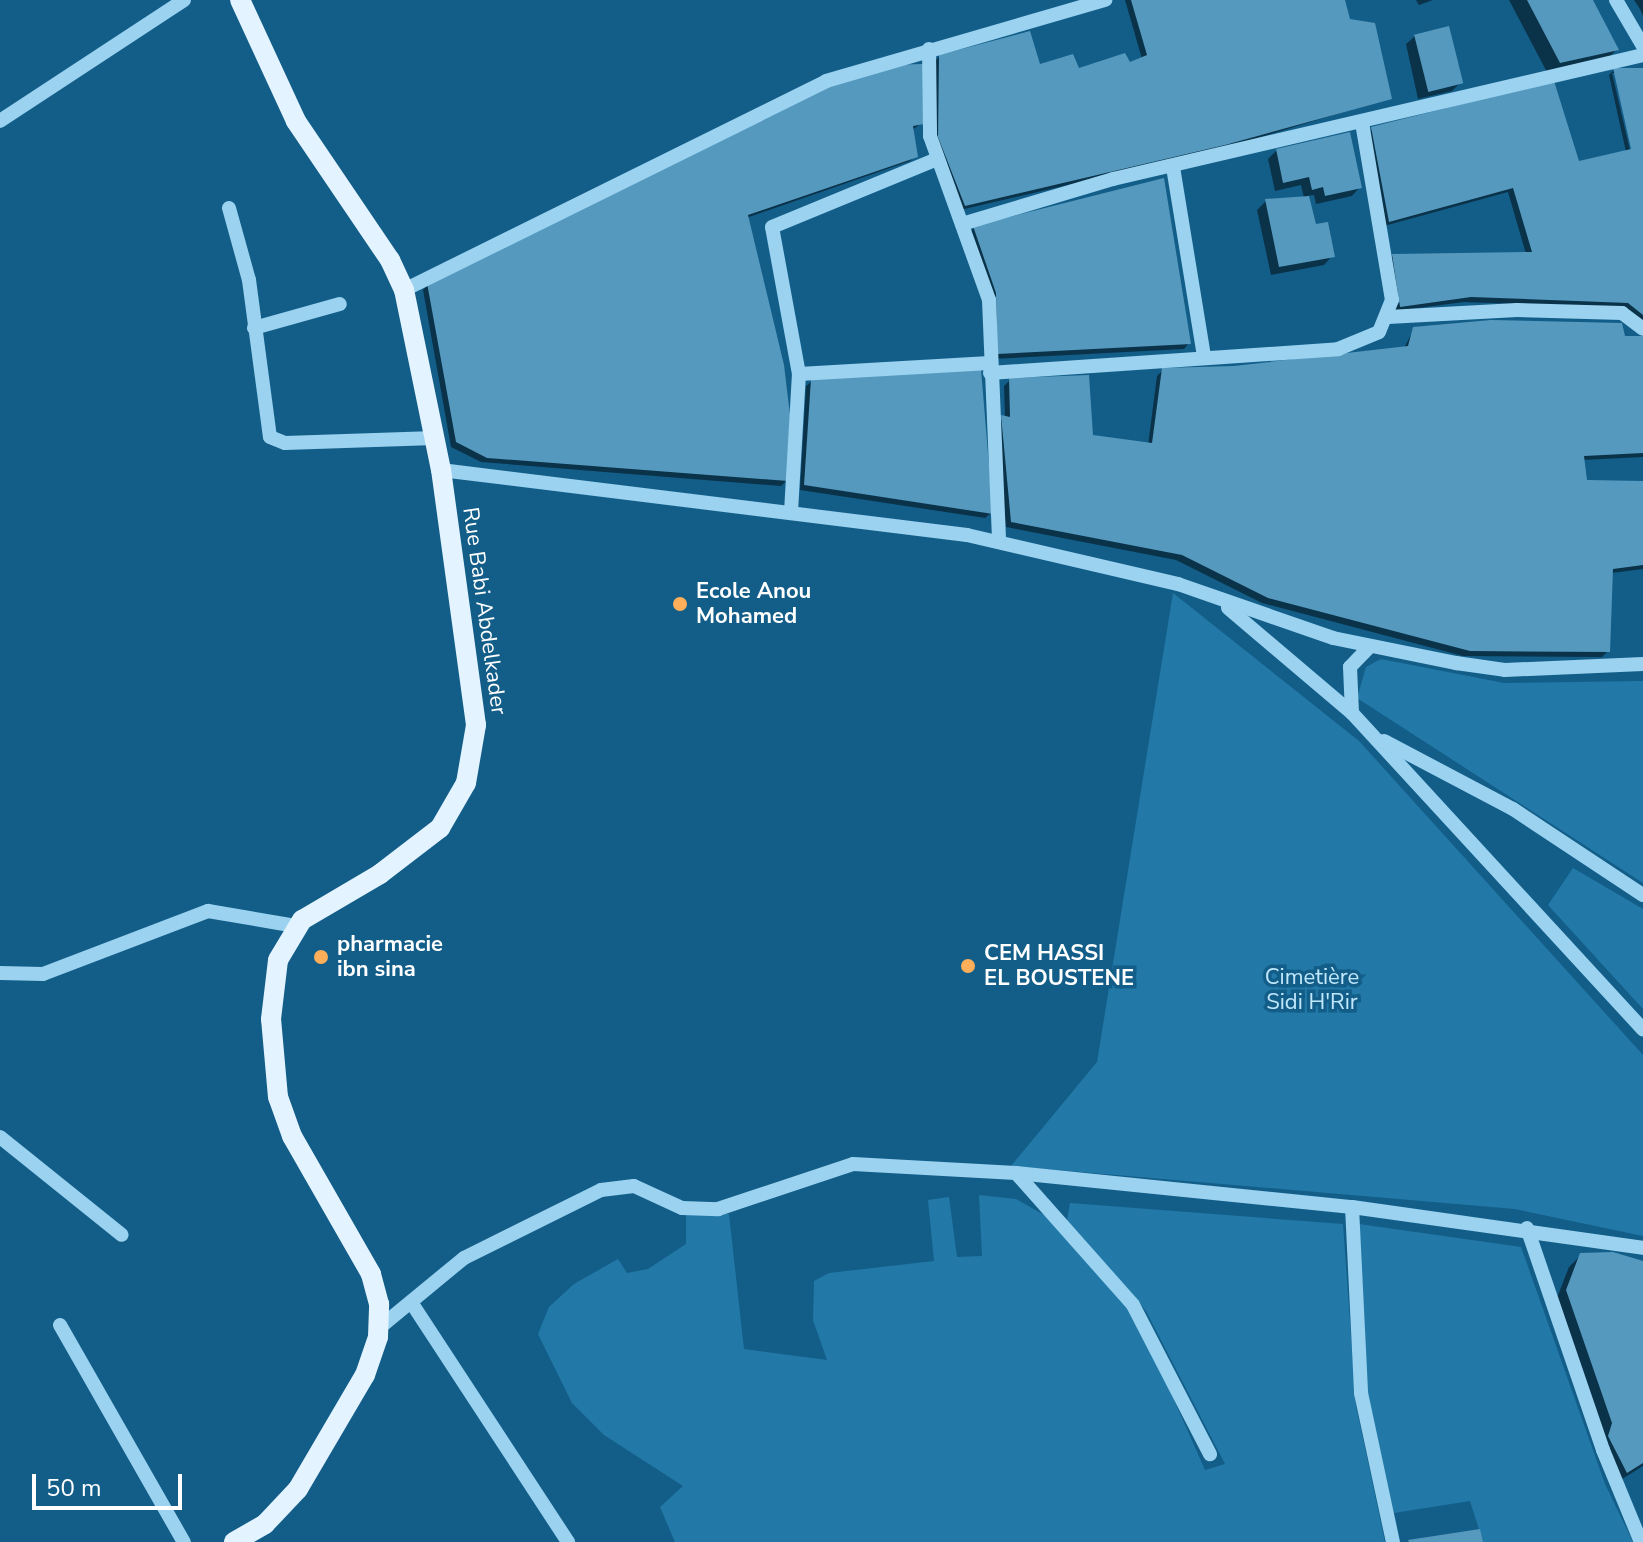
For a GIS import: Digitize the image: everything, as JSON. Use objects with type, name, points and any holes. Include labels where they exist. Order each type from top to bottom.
[{"type":"main road","name":"Rue Babi Abdelkader","points":[[240,0],[296,121],[390,260],[404,290],[441,470],[476,715],[466,783],[440,828],[415,850],[296,926]]},
{"type":"main road","points":[[234,1542],[265,1524],[298,1489],[365,1375],[379,1328],[379,1304],[364,1257],[292,1136],[278,1097],[271,1042],[272,989],[278,960],[296,926]]},
{"type":"street","points":[[0,121],[184,0]]},
{"type":"street","points":[[404,290],[813,87],[929,49],[1105,0]]},
{"type":"street","points":[[1616,0],[1643,46]]},
{"type":"street","points":[[929,49],[930,136],[989,300],[999,541]]},
{"type":"street","points":[[962,224],[1173,167],[1643,55]]},
{"type":"street","points":[[799,374],[990,368],[1338,349],[1379,332],[1388,317],[1392,300],[1362,122]]},
{"type":"street","points":[[791,512],[799,374],[772,227],[937,159]]},
{"type":"street","points":[[1173,167],[1204,357]]},
{"type":"street","points":[[229,208],[249,280],[264,423],[276,441],[435,438]]},
{"type":"street","points":[[254,328],[340,304]]},
{"type":"street","points":[[1388,317],[1517,310],[1614,313],[1630,314],[1643,329]]},
{"type":"street","points":[[441,470],[791,512],[999,541],[1208,594],[1302,629],[1370,646],[1505,670],[1643,664]]},
{"type":"street","points":[[1208,594],[1266,636],[1352,713],[1643,1029]]},
{"type":"street","points":[[1352,713],[1350,667],[1370,646]]},
{"type":"street","points":[[1373,735],[1513,809],[1643,895]]},
{"type":"street","points":[[0,973],[43,974],[208,911],[296,926]]},
{"type":"street","points":[[0,1137],[122,1235]]},
{"type":"street","points":[[379,1328],[464,1258],[509,1232],[615,1186],[634,1186],[682,1208],[708,1210],[853,1164],[1016,1173],[1352,1207],[1527,1228],[1643,1248]]},
{"type":"street","points":[[1016,1173],[1133,1305],[1210,1454]]},
{"type":"street","points":[[1352,1207],[1361,1393],[1393,1542]]},
{"type":"street","points":[[1527,1228],[1603,1450],[1641,1542]]},
{"type":"street","points":[[411,1302],[568,1542]]},
{"type":"street","points":[[60,1325],[184,1542]]},
{"type":"green space","name":"Cimetière Sidi H'Rir","points":[[1173,593],[1359,741],[1643,1055],[1643,1236],[1515,1209],[1011,1166],[1097,1062]]},
{"type":"green space","points":[[1381,659],[1504,683],[1643,681],[1643,883],[1357,698],[1366,667]]},
{"type":"green space","points":[[1573,868],[1643,909],[1643,1009],[1548,905]]},
{"type":"green space","points":[[979,1195],[1016,1199],[1046,1216],[1122,1299],[1151,1348],[1205,1470],[1225,1464],[1146,1311],[1067,1221],[1070,1203],[1343,1224],[1356,1406],[1385,1542],[675,1542],[660,1507],[683,1486],[604,1435],[572,1403],[538,1334],[549,1307],[574,1284],[618,1259],[627,1273],[648,1269],[686,1244],[686,1209],[729,1214],[744,1349],[827,1360],[813,1320],[814,1281],[829,1273],[934,1261],[928,1200],[949,1197],[957,1257],[982,1256]]},
{"type":"green space","points":[[1359,1224],[1521,1247],[1605,1484],[1633,1542],[1483,1542],[1470,1501],[1394,1513],[1369,1406],[1359,1309]]},
{"type":"building","points":[[1131,0],[1345,0],[1350,19],[1375,23],[1392,99],[1225,145],[965,206],[938,137],[939,55],[1030,31],[1040,64],[1073,54],[1079,68],[1125,53],[1130,62],[1147,55]]},
{"type":"building","points":[[1527,0],[1593,0],[1619,50],[1560,63]]},
{"type":"building","points":[[1449,26],[1463,83],[1428,92],[1414,35]]},
{"type":"building","points":[[923,64],[924,124],[913,126],[918,157],[748,215],[784,365],[790,415],[788,481],[487,458],[456,442],[427,283],[849,77],[887,65]]},
{"type":"building","points":[[1613,68],[1643,68],[1643,315],[1628,303],[1471,297],[1400,307],[1392,254],[1532,252],[1513,188],[1389,222],[1371,127],[1554,81],[1579,161],[1631,149]]},
{"type":"building","points":[[1350,132],[1362,188],[1325,196],[1323,187],[1312,190],[1309,177],[1283,183],[1276,149]]},
{"type":"building","points":[[1164,178],[1191,344],[997,354],[996,293],[973,226]]},
{"type":"building","points":[[1309,196],[1316,224],[1328,222],[1335,257],[1279,267],[1265,199]]},
{"type":"building","points":[[1491,320],[1622,323],[1625,336],[1643,336],[1643,453],[1584,456],[1587,480],[1643,481],[1643,565],[1613,569],[1610,652],[1470,651],[1268,598],[1182,555],[1011,522],[1001,415],[1010,417],[1009,378],[1089,375],[1093,435],[1152,443],[1162,368],[1234,366],[1408,346],[1413,327]]},
{"type":"building","points":[[981,369],[993,514],[804,485],[811,379]]},
{"type":"building","points":[[1613,1252],[1643,1261],[1643,1463],[1627,1473],[1608,1436],[1612,1423],[1566,1290],[1580,1253]]},
{"type":"building","points":[[1480,1529],[1483,1542],[1408,1540]]},
{"type":"place","name":"Ecole Anou Mohamed","points":[[680,604]]},
{"type":"place","name":"pharmacie ibn sina","points":[[321,957]]},
{"type":"place","name":"CEM HASSI EL BOUSTENE","points":[[968,966]]}]
